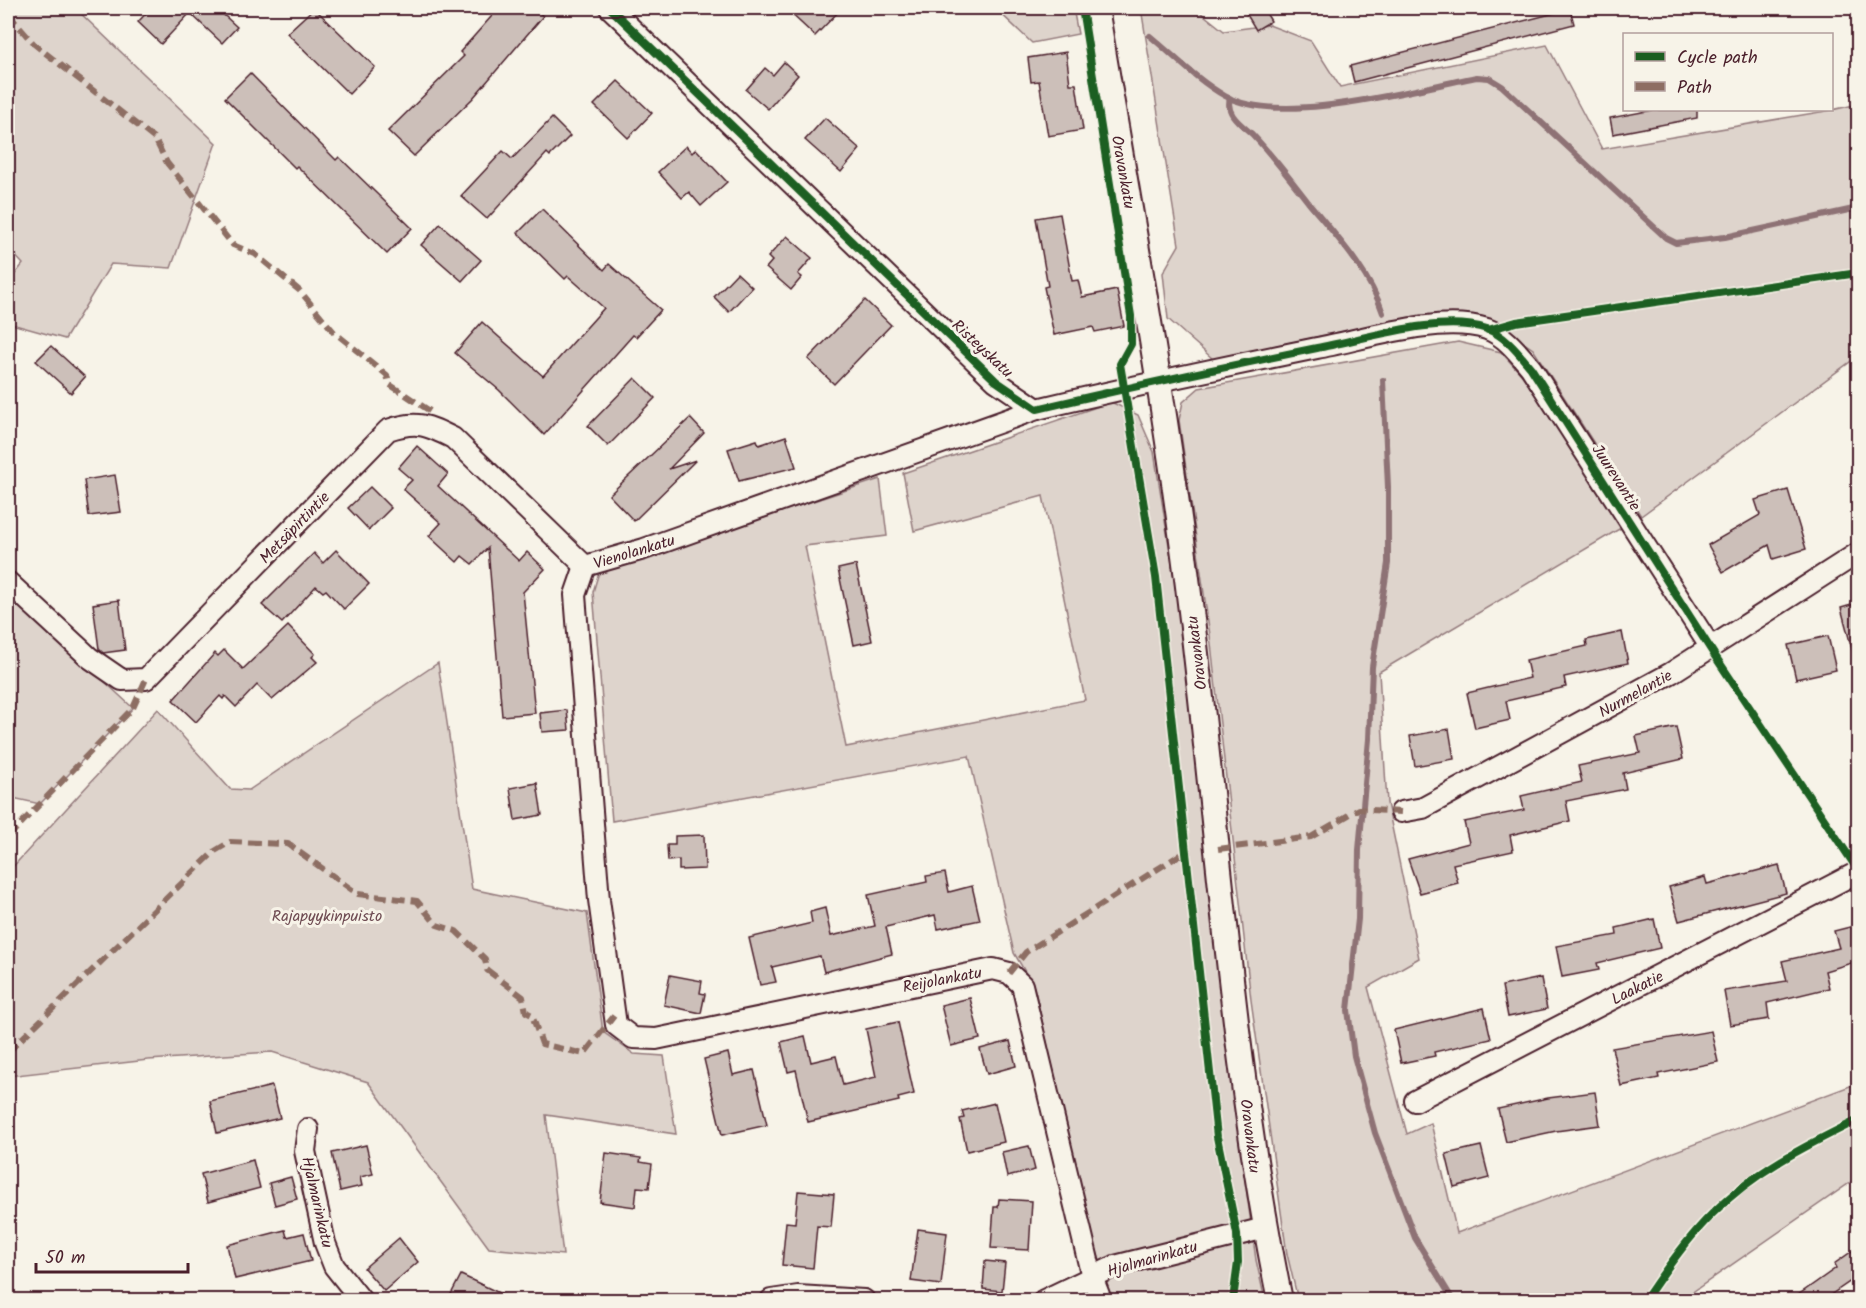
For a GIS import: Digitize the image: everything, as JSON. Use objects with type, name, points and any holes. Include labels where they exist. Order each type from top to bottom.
[{"type":"street","name":"Risteyskatu","points":[[610,8],[996,381],[1037,409]]},
{"type":"street","name":"Oravankatu","points":[[1096,8],[1159,381],[1191,607],[1250,1131],[1265,1228],[1280,1300]]},
{"type":"street","name":"Juurevantie","points":[[1159,381],[1419,328],[1461,325],[1488,330],[1507,342],[1531,368],[1711,648]]},
{"type":"street","points":[[1037,409],[1159,381]]},
{"type":"street","name":"Vienolankatu","points":[[633,1038],[616,1025],[599,900],[575,595],[585,566],[644,549],[1037,409]]},
{"type":"street","name":"Metsäpirtintie","points":[[8,582],[90,658],[122,680],[147,679],[388,430],[407,424],[428,425],[453,438],[585,566]]},
{"type":"street","name":"Nurmelantie","points":[[1401,812],[1423,808],[1671,673],[1858,553]]},
{"type":"street","name":"Laakatie","points":[[1415,1101],[1858,872]]},
{"type":"street","name":"Reijolankatu","points":[[633,1038],[656,1039],[736,1024],[993,969],[1009,973],[1022,985],[1092,1277],[1101,1300]]},
{"type":"street","name":"Hjalmarinkatu","points":[[308,1129],[305,1152],[325,1243],[334,1266],[362,1300]]},
{"type":"street","name":"Hjalmarinkatu","points":[[1044,1300],[1115,1266],[1265,1228]]},
{"type":"street","points":[[771,1300],[798,1296],[864,1300]]},
{"type":"green space","points":[[8,8],[75,8],[216,143],[171,268],[111,264],[65,339],[8,323],[8,283],[23,264],[8,248]]},
{"type":"green space","points":[[995,8],[1073,8],[1078,34],[1032,43]]},
{"type":"green space","points":[[1195,8],[1224,31],[1269,25],[1311,41],[1340,87],[1547,45],[1602,149],[1833,111],[1854,105],[1858,99],[1858,356],[1641,516],[1533,349],[1492,321],[1420,315],[1213,359],[1168,319],[1163,273],[1179,245],[1142,14]]},
{"type":"green space","points":[[1458,342],[1501,352],[1521,374],[1626,525],[1379,672],[1387,803],[1419,958],[1368,987],[1407,1134],[1431,1123],[1457,1233],[1858,1083],[1858,1177],[1681,1300],[1298,1300],[1287,1254],[1251,1000],[1210,635],[1179,420],[1183,402],[1199,388]]},
{"type":"green space","points":[[1111,402],[1138,415],[1154,452],[1175,583],[1221,1004],[1256,1260],[1265,1300],[1112,1300],[1092,1235],[1034,987],[1014,953],[969,756],[612,821],[593,592],[599,572],[880,479],[887,536],[805,546],[846,747],[1085,700],[1043,496],[914,531],[903,473]]},
{"type":"green space","points":[[8,592],[133,708],[40,804],[8,797]]},
{"type":"green space","name":"Rajapyykinpuisto","points":[[438,663],[472,889],[587,913],[603,1032],[634,1054],[664,1056],[676,1134],[546,1115],[563,1255],[489,1248],[368,1082],[272,1052],[148,1060],[8,1076],[8,872],[158,709],[230,789],[249,790]]},
{"type":"building","points":[[151,8],[216,8],[237,27],[222,43],[190,13],[161,44],[138,22]]},
{"type":"building","points":[[314,8],[375,67],[349,94],[287,33]]},
{"type":"building","points":[[499,8],[534,8],[543,16],[473,98],[414,156],[388,131],[464,56],[460,52]]},
{"type":"building","points":[[785,8],[842,8],[815,36]]},
{"type":"building","points":[[1243,8],[1263,8],[1271,21],[1256,30]]},
{"type":"building","points":[[1570,9],[1574,24],[1354,82],[1350,66]]},
{"type":"building","points":[[1066,52],[1070,84],[1076,84],[1083,130],[1048,136],[1039,81],[1031,82],[1028,58]]},
{"type":"building","points":[[784,62],[798,75],[768,109],[746,90],[765,68],[773,75]]},
{"type":"building","points":[[250,73],[336,160],[339,157],[412,228],[387,254],[297,166],[295,168],[225,98]]},
{"type":"building","points":[[618,81],[652,113],[628,138],[594,105]]},
{"type":"building","points":[[1648,111],[1697,111],[1697,118],[1613,134],[1610,118]]},
{"type":"building","points":[[552,118],[570,136],[550,156],[547,153],[487,219],[461,196],[503,151],[512,159]]},
{"type":"building","points":[[825,118],[860,149],[841,172],[805,140]]},
{"type":"building","points":[[686,146],[692,153],[696,149],[727,182],[701,206],[689,192],[682,198],[658,172]]},
{"type":"building","points":[[542,209],[604,270],[609,264],[661,310],[636,337],[633,335],[544,435],[499,390],[455,353],[482,322],[543,376],[604,308],[568,276],[565,279],[518,233]]},
{"type":"building","points":[[1060,214],[1072,281],[1078,280],[1082,297],[1117,290],[1124,326],[1095,332],[1093,327],[1054,335],[1044,287],[1048,286],[1036,218]]},
{"type":"building","points":[[440,224],[481,260],[462,281],[421,245]]},
{"type":"building","points":[[787,236],[812,258],[798,274],[802,277],[791,290],[766,268],[772,261],[768,257]]},
{"type":"building","points":[[737,273],[752,287],[729,312],[714,297]]},
{"type":"building","points":[[865,300],[891,325],[834,384],[808,359]]},
{"type":"building","points":[[51,346],[85,377],[71,393],[36,361]]},
{"type":"building","points":[[635,378],[655,398],[608,446],[588,426]]},
{"type":"building","points":[[690,418],[704,433],[669,469],[696,460],[634,521],[609,495]]},
{"type":"building","points":[[786,436],[796,467],[739,481],[728,449],[757,440],[759,445]]},
{"type":"building","points":[[417,446],[448,474],[438,486],[519,561],[527,552],[545,569],[523,592],[535,713],[502,716],[488,548],[472,564],[462,556],[457,562],[429,536],[441,523],[403,489],[412,480],[398,468]]},
{"type":"building","points":[[115,475],[121,512],[89,516],[84,480]]},
{"type":"building","points":[[370,487],[391,508],[369,530],[348,508]]},
{"type":"building","points":[[1788,490],[1806,549],[1773,559],[1769,545],[1723,572],[1708,545],[1760,515],[1755,500]]},
{"type":"building","points":[[336,550],[369,584],[344,609],[326,590],[323,592],[316,586],[282,623],[262,605],[314,553],[323,563]]},
{"type":"building","points":[[856,565],[872,641],[854,645],[838,569]]},
{"type":"building","points":[[119,600],[125,650],[103,653],[99,649],[93,604]]},
{"type":"building","points":[[1858,603],[1858,652],[1853,653],[1841,608]]},
{"type":"building","points":[[288,626],[315,654],[312,657],[317,662],[272,700],[257,685],[236,707],[225,696],[223,699],[220,696],[196,722],[173,700],[215,653],[218,656],[224,650],[243,669]]},
{"type":"building","points":[[1622,632],[1628,663],[1564,677],[1566,687],[1506,701],[1510,720],[1475,728],[1467,693],[1530,678],[1526,660],[1587,646],[1586,640]]},
{"type":"building","points":[[1828,636],[1836,670],[1796,679],[1788,645]]},
{"type":"building","points":[[567,710],[569,730],[542,732],[540,713]]},
{"type":"building","points":[[1676,727],[1683,759],[1623,773],[1626,789],[1566,801],[1570,821],[1510,835],[1513,851],[1453,864],[1458,883],[1420,893],[1408,859],[1469,843],[1464,822],[1524,810],[1521,796],[1582,782],[1578,766],[1640,753],[1636,736]]},
{"type":"building","points":[[1449,729],[1454,759],[1415,766],[1410,736]]},
{"type":"building","points":[[537,783],[542,815],[515,820],[510,788]]},
{"type":"building","points":[[704,835],[705,869],[679,870],[679,860],[668,861],[667,845],[675,845],[675,836]]},
{"type":"building","points":[[1779,865],[1786,893],[1679,921],[1669,887],[1705,877],[1707,884]]},
{"type":"building","points":[[945,873],[949,892],[972,886],[980,920],[938,929],[935,915],[886,927],[892,954],[824,972],[820,956],[772,967],[776,982],[760,985],[749,938],[812,923],[810,912],[825,908],[831,936],[875,926],[868,895],[927,882],[926,876]]},
{"type":"building","points":[[1654,919],[1660,948],[1597,963],[1599,970],[1562,977],[1556,946],[1617,935],[1616,928]]},
{"type":"building","points":[[1858,925],[1858,961],[1825,971],[1829,988],[1767,1003],[1769,1019],[1730,1025],[1724,991],[1787,981],[1782,961],[1839,948],[1834,931]]},
{"type":"building","points":[[670,975],[702,981],[700,993],[705,994],[701,1013],[664,1005]]},
{"type":"building","points":[[1541,978],[1547,1009],[1508,1017],[1502,986]]},
{"type":"building","points":[[970,998],[980,1039],[951,1046],[941,1005]]},
{"type":"building","points":[[1484,1008],[1491,1039],[1434,1052],[1435,1056],[1401,1063],[1394,1030]]},
{"type":"building","points":[[898,1022],[914,1094],[898,1098],[899,1101],[808,1122],[796,1070],[788,1072],[781,1042],[805,1036],[811,1062],[836,1056],[843,1085],[876,1077],[866,1029]]},
{"type":"building","points":[[1711,1031],[1718,1062],[1658,1074],[1659,1078],[1621,1086],[1612,1048]]},
{"type":"building","points":[[1010,1041],[1016,1066],[987,1074],[980,1049]]},
{"type":"building","points":[[728,1053],[733,1075],[754,1070],[767,1125],[722,1135],[704,1059]]},
{"type":"building","points":[[272,1086],[280,1118],[217,1133],[210,1101]]},
{"type":"building","points":[[1595,1092],[1600,1125],[1556,1131],[1506,1142],[1498,1109],[1548,1098]]},
{"type":"building","points":[[995,1103],[1004,1142],[967,1151],[960,1119],[964,1118],[962,1111]]},
{"type":"building","points":[[366,1145],[373,1174],[360,1177],[362,1186],[340,1191],[332,1153]]},
{"type":"building","points":[[1029,1146],[1035,1170],[1007,1177],[1002,1152]]},
{"type":"building","points":[[1481,1146],[1489,1178],[1454,1187],[1446,1154]]},
{"type":"building","points":[[606,1153],[641,1158],[640,1162],[652,1164],[649,1188],[637,1187],[635,1207],[600,1202]]},
{"type":"building","points":[[253,1160],[260,1188],[208,1202],[201,1174]]},
{"type":"building","points":[[291,1177],[297,1199],[275,1205],[269,1183]]},
{"type":"building","points":[[798,1191],[834,1194],[831,1227],[817,1226],[813,1268],[782,1265],[786,1222],[795,1223]]},
{"type":"building","points":[[999,1199],[1032,1201],[1029,1250],[991,1248],[994,1207],[998,1207]]},
{"type":"building","points":[[918,1229],[947,1233],[941,1285],[911,1281]]},
{"type":"building","points":[[285,1230],[287,1237],[304,1233],[311,1261],[235,1279],[227,1245]]},
{"type":"building","points":[[399,1238],[418,1262],[384,1291],[364,1268]]},
{"type":"building","points":[[1858,1247],[1858,1276],[1823,1300],[1791,1300],[1836,1268],[1834,1264]]},
{"type":"building","points":[[985,1261],[1005,1263],[1002,1291],[983,1289]]},
{"type":"building","points":[[461,1275],[514,1300],[448,1300]]},
{"type":"waterway","points":[[1150,36],[1215,90],[1250,105],[1280,108],[1349,103],[1477,77],[1489,78],[1502,86],[1666,238],[1676,243],[1725,237],[1858,208]]},
{"type":"waterway","points":[[1230,98],[1230,109],[1235,118],[1267,150],[1351,254],[1369,283],[1383,313]]},
{"type":"waterway","points":[[1383,380],[1388,487],[1388,563],[1372,667],[1369,739],[1359,850],[1358,919],[1348,1010],[1354,1056],[1375,1133],[1415,1238],[1453,1300]]},
{"type":"marked path","points":[[8,14],[34,44],[155,139],[167,163],[233,245],[255,254],[300,291],[334,332],[387,375],[389,384],[430,411]]},
{"type":"marked path","points":[[8,837],[133,708],[146,679]]},
{"type":"marked path","points":[[1218,849],[1311,837],[1359,809],[1401,812]]},
{"type":"marked path","points":[[8,1052],[215,851],[230,842],[288,844],[358,894],[417,901],[437,925],[456,931],[485,959],[487,970],[523,997],[526,1012],[532,1015],[542,1044],[584,1054],[614,1016]]},
{"type":"marked path","points":[[1009,973],[1026,952],[1186,851]]},
{"type":"cycle path","points":[[610,8],[996,381],[1037,409],[1177,377],[1425,326],[1468,325],[1487,329],[1500,336],[1531,368],[1715,656],[1858,870]]},
{"type":"cycle path","points":[[1082,8],[1131,316],[1131,344],[1120,364],[1156,577],[1217,1137],[1237,1234],[1238,1262],[1233,1300]]},
{"type":"cycle path","points":[[1488,330],[1516,322],[1858,273]]},
{"type":"cycle path","points":[[1645,1300],[1668,1266],[1702,1224],[1728,1199],[1781,1161],[1858,1120]]}]
